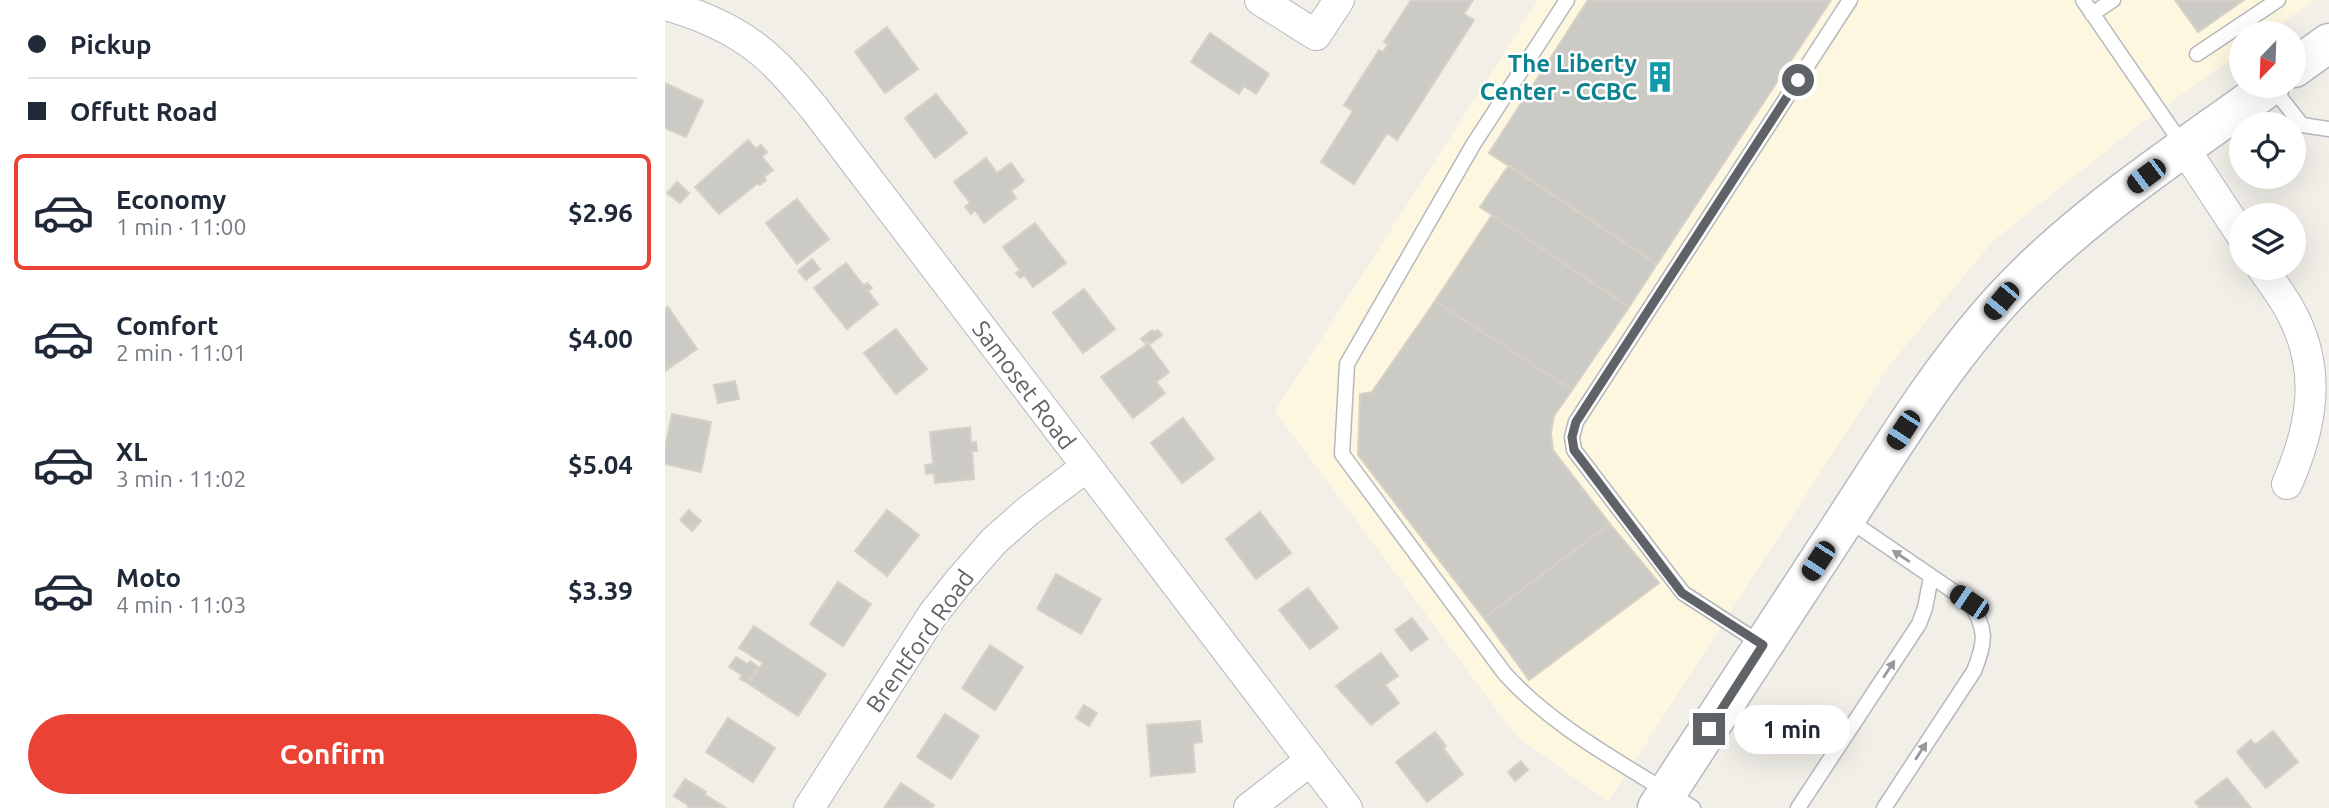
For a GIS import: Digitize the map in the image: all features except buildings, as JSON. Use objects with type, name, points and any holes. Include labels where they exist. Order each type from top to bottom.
[{"type":"street","points":[[1260,0],[1316,35],[1339,0]]},
{"type":"street","name":"Samoset Road","points":[[665,5],[698,7],[769,59],[814,108],[1347,808]]},
{"type":"street","points":[[2307,59],[2329,43]]},
{"type":"street","points":[[1673,803],[1763,645],[1940,376],[2001,301],[2067,237],[2253,98]]},
{"type":"street","points":[[2184,148],[2229,216]]},
{"type":"street","points":[[2270,280],[2294,317],[2305,345],[2310,373],[2309,420],[2297,462],[2287,484]]},
{"type":"street","name":"Brentford Road","points":[[809,808],[933,614],[960,580],[994,541],[1086,467]]},
{"type":"street","points":[[1249,808],[1311,760]]},
{"type":"lane","points":[[1567,0],[1473,145],[1346,364],[1342,454],[1505,674],[1526,697],[1564,727],[1673,803]]},
{"type":"lane","points":[[1763,645],[1682,593],[1574,450],[1572,437],[1576,422],[1850,0]]},
{"type":"lane","points":[[2083,0],[2184,148]]},
{"type":"lane","points":[[2092,14],[2113,0]]},
{"type":"lane","points":[[2197,54],[2278,0]]},
{"type":"lane","points":[[2280,98],[2302,125],[2329,129]]},
{"type":"lane","points":[[1846,518],[1969,602],[1979,617],[1983,631],[1982,652],[1974,671],[1884,808]]},
{"type":"lane","points":[[1798,808],[1919,624],[1931,577]]},
{"type":"shaded area","points":[[1538,0],[2315,0],[2285,21],[2229,21],[2229,61],[2140,124],[1994,240],[1889,366],[1608,802],[1516,736],[1275,411]]},
{"type":"place","name":"The Liberty Center - CCBC","points":[[1660,77]]},
{"type":"route","points":[[1709,729],[1763,645],[1682,593],[1574,450],[1572,437],[1576,422],[1798,80]]}]
